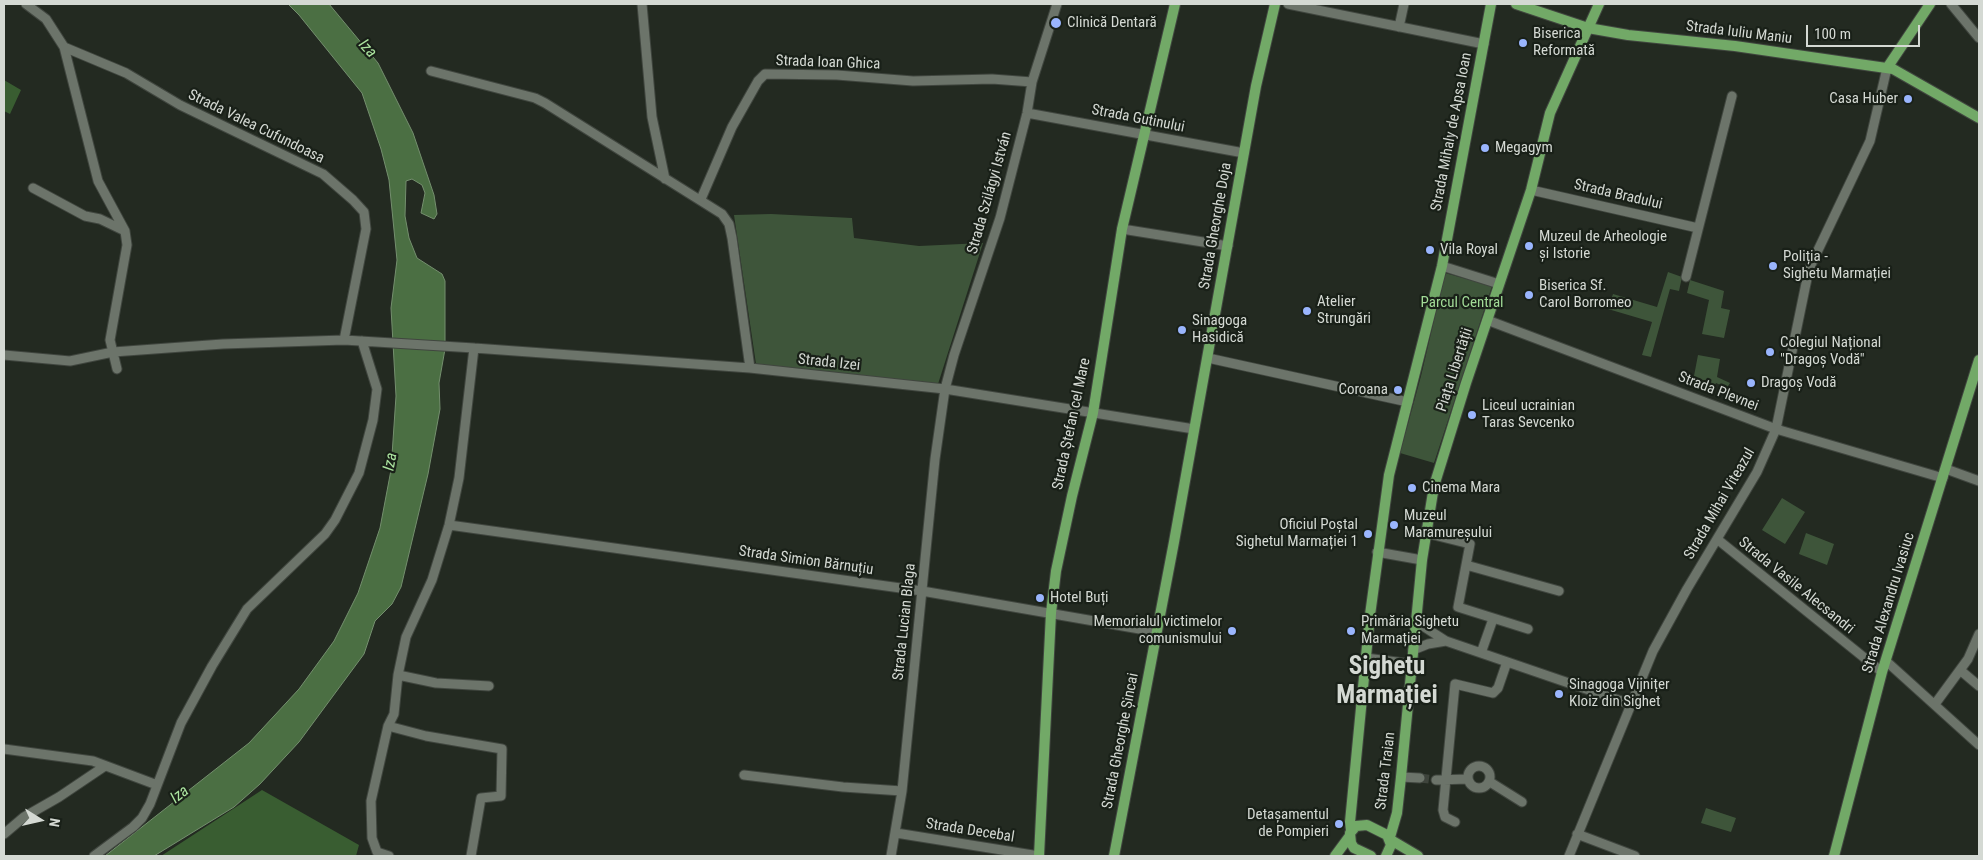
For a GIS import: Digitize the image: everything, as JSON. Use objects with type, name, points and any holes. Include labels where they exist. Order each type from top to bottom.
[{"type":"main road","name":"Strada Ștefan cel Mare","points":[[1039,856],[1052,613],[1058,562],[1093,413],[1122,229],[1175,4]]},
{"type":"main road","name":"Strada Gheorghe Doja","points":[[1157,632],[1256,86],[1275,4]]},
{"type":"main road","name":"Strada Mihaly de Apsa Ioan","points":[[1442,266],[1492,4]]},
{"type":"main road","name":"Strada Iuliu Maniu","points":[[1516,4],[1588,28],[1628,35],[1735,46],[1887,68],[1900,72],[1979,118]]},
{"type":"main road","name":"Piața Libertății","points":[[1422,560],[1434,486],[1487,320],[1532,190],[1550,113],[1599,4]]},
{"type":"main road","points":[[1887,68],[1930,4]]},
{"type":"main road","points":[[1371,856],[1354,848],[1350,833],[1350,822],[1377,552],[1389,475],[1442,266]]},
{"type":"main road","name":"Strada Alexandru Ivasiuc","points":[[1834,856],[1882,672],[1979,360]]},
{"type":"main road","name":"Strada Traian","points":[[1386,856],[1390,850],[1390,839],[1397,813],[1422,560]]},
{"type":"main road","name":"Strada Gheorghe Șincai","points":[[1114,856],[1157,632]]},
{"type":"main road","points":[[1335,856],[1350,833],[1360,824],[1367,825],[1418,856]]},
{"type":"street","points":[[26,4],[46,19],[64,47],[98,181],[125,231],[127,245],[110,340],[117,369]]},
{"type":"street","points":[[642,4],[652,117],[665,179]]},
{"type":"street","name":"Strada Szilágyi István","points":[[945,389],[954,355],[1000,218],[1032,82],[1057,4]]},
{"type":"street","points":[[1288,4],[1484,44]]},
{"type":"street","points":[[1399,27],[1404,4]]},
{"type":"street","points":[[1950,4],[1979,38]]},
{"type":"street","name":"Strada Valea Cufundoasa","points":[[64,47],[126,73],[180,105],[323,174],[353,200],[364,212],[366,230],[344,340]]},
{"type":"street","name":"Strada Mihai Viteazul","points":[[1569,856],[1653,651],[1757,472],[1776,429],[1811,262],[1870,141],[1887,68]]},
{"type":"street","points":[[431,71],[535,98],[565,114],[722,214],[729,224],[738,272],[750,368]]},
{"type":"street","name":"Strada Ioan Ghica","points":[[701,199],[732,127],[758,81],[765,74],[837,75],[913,81],[992,79],[1032,82]]},
{"type":"street","points":[[1686,278],[1732,96]]},
{"type":"street","name":"Strada Gutinului","points":[[1026,112],[1244,153]]},
{"type":"street","points":[[32,188],[85,216],[100,219],[125,231]]},
{"type":"street","name":"Strada Bradului","points":[[1532,190],[1698,228]]},
{"type":"street","points":[[1122,229],[1228,246]]},
{"type":"street","points":[[1442,266],[1499,284]]},
{"type":"street","name":"Strada Plevnei","points":[[1487,320],[1776,429],[1979,481]]},
{"type":"street","points":[[4,355],[70,361],[113,352],[223,344],[362,341],[377,389],[373,420],[360,472],[325,534],[247,609],[212,666],[181,723],[157,786],[142,818],[94,856]]},
{"type":"street","name":"Strada Izei","points":[[362,341],[750,368],[945,389],[1194,429]]},
{"type":"street","points":[[389,856],[377,852],[372,838],[372,800],[388,726],[394,714],[398,675],[406,638],[432,580],[449,525],[459,478],[474,348]]},
{"type":"street","points":[[1208,358],[1408,402]]},
{"type":"street","name":"Strada Lucian Blaga","points":[[891,856],[902,791],[935,459],[945,389]]},
{"type":"street","name":"Strada Simion Bărnuțiu","points":[[449,525],[922,591],[1157,632]]},
{"type":"street","points":[[1426,533],[1470,544],[1458,607],[1528,628]]},
{"type":"street","name":"Strada Vasile Alecsandri","points":[[1717,539],[1882,672]]},
{"type":"street","points":[[1377,552],[1422,560]]},
{"type":"street","points":[[1466,565],[1559,590]]},
{"type":"street","points":[[1481,654],[1493,619]]},
{"type":"street","points":[[1416,621],[1446,641],[1630,704]]},
{"type":"street","points":[[1935,704],[1960,670],[1979,634]]},
{"type":"street","points":[[1413,650],[1428,644],[1446,641]]},
{"type":"street","points":[[1366,658],[1412,664]]},
{"type":"street","points":[[1886,661],[1979,745]]},
{"type":"street","points":[[1455,822],[1445,817],[1443,810],[1454,684],[1493,693],[1498,688],[1507,662]]},
{"type":"street","points":[[1960,670],[1979,686]]},
{"type":"street","points":[[398,675],[436,683],[489,686]]},
{"type":"street","points":[[388,726],[426,736],[502,749],[501,796],[481,798],[471,856]]},
{"type":"street","points":[[4,749],[93,761],[157,786]]},
{"type":"street","points":[[4,834],[24,816],[59,797],[105,766]]},
{"type":"street","points":[[1478,766],[1487,769],[1491,777],[1487,786],[1478,789],[1473,787],[1468,779],[1470,770],[1478,766]]},
{"type":"street","points":[[744,775],[843,787],[902,791]]},
{"type":"street","points":[[1401,777],[1420,778]]},
{"type":"street","points":[[1436,780],[1468,779]]},
{"type":"street","points":[[1490,782],[1522,802]]},
{"type":"street","name":"Strada Decebal","points":[[896,833],[1039,856]]},
{"type":"street","points":[[1577,834],[1635,856]]},
{"type":"green space","points":[[771,214],[852,218],[854,238],[919,246],[983,243],[938,384],[756,364],[734,215]]},
{"type":"green space","points":[[1668,272],[1682,277],[1679,291],[1670,289],[1651,357],[1642,355],[1652,322],[1608,309],[1613,294],[1657,307]]},
{"type":"green space","name":"Parcul Central","points":[[1445,273],[1492,286],[1434,463],[1400,453],[1421,376]]},
{"type":"green space","points":[[1690,280],[1724,291],[1721,308],[1730,310],[1724,338],[1702,334],[1709,300],[1687,293]]},
{"type":"green space","points":[[1698,355],[1720,359],[1717,377],[1730,383],[1727,388],[1716,383],[1713,388],[1700,386],[1703,380],[1694,376]]},
{"type":"green space","points":[[1782,498],[1805,512],[1785,544],[1762,530]]},
{"type":"green space","points":[[1806,533],[1834,544],[1827,565],[1799,554]]},
{"type":"green space","points":[[1706,808],[1736,818],[1731,832],[1701,823]]},
{"type":"shaded area","points":[[288,4],[329,4],[378,63],[413,133],[434,195],[437,214],[434,219],[421,213],[425,193],[422,185],[412,179],[406,181],[405,216],[409,238],[417,258],[442,274],[445,281],[445,349],[439,383],[440,409],[428,474],[401,587],[392,604],[375,621],[364,654],[299,742],[260,784],[234,807],[154,856],[105,856],[249,743],[299,689],[334,641],[358,593],[380,528],[391,470],[396,396],[391,308],[397,260],[389,180],[381,149],[362,93]]},
{"type":"shaded area","points":[[4,80],[21,90],[10,114],[4,111]]},
{"type":"shaded area","points":[[262,790],[359,845],[356,856],[161,856]]},
{"type":"tunnel","points":[[1420,778],[1436,780]]},
{"type":"place","name":"Clinică Dentară","points":[[1056,23]]},
{"type":"place","name":"Biserica Reformată","points":[[1523,43]]},
{"type":"place","name":"Casa Huber","points":[[1908,99]]},
{"type":"place","name":"Megagym","points":[[1485,148]]},
{"type":"place","name":"Muzeul de Arheologie și Istorie","points":[[1529,246]]},
{"type":"place","name":"Vila Royal","points":[[1430,250]]},
{"type":"place","name":"Poliția - Sighetu Marmației","points":[[1773,266]]},
{"type":"place","name":"Biserica Sf. Carol Borromeo","points":[[1529,295]]},
{"type":"place","name":"Atelier Strungări","points":[[1307,311]]},
{"type":"place","name":"Sinagoga Hasidică","points":[[1182,330]]},
{"type":"place","name":"Colegiul Național \"Dragoș Vodă\"","points":[[1770,352]]},
{"type":"place","name":"Dragoș Vodă","points":[[1751,383]]},
{"type":"place","name":"Coroana","points":[[1398,390]]},
{"type":"place","name":"Liceul ucrainian Taras Sevcenko","points":[[1472,415]]},
{"type":"place","name":"Cinema Mara","points":[[1412,488]]},
{"type":"place","name":"Muzeul Maramureșului","points":[[1394,525]]},
{"type":"place","name":"Oficiul Poștal Sighetul Marmației 1","points":[[1368,534]]},
{"type":"place","name":"Hotel Buți","points":[[1040,598]]},
{"type":"place","name":"Memorialul victimelor comunismului","points":[[1232,631]]},
{"type":"place","name":"Primăria Sighetu Marmației","points":[[1351,631]]},
{"type":"place","name":"Sinagoga Vijnițer Kloiz din Sighet","points":[[1559,694]]},
{"type":"place","name":"Detașamentul de Pompieri","points":[[1339,824]]},
{"type":"district","name":"Sighetu Marmației","points":[[1387,682]]},
{"type":"water label","name":"Iza","points":[[367,49]]},
{"type":"water label","name":"Iza","points":[[391,462]]},
{"type":"water label","name":"Iza","points":[[180,795]]}]
